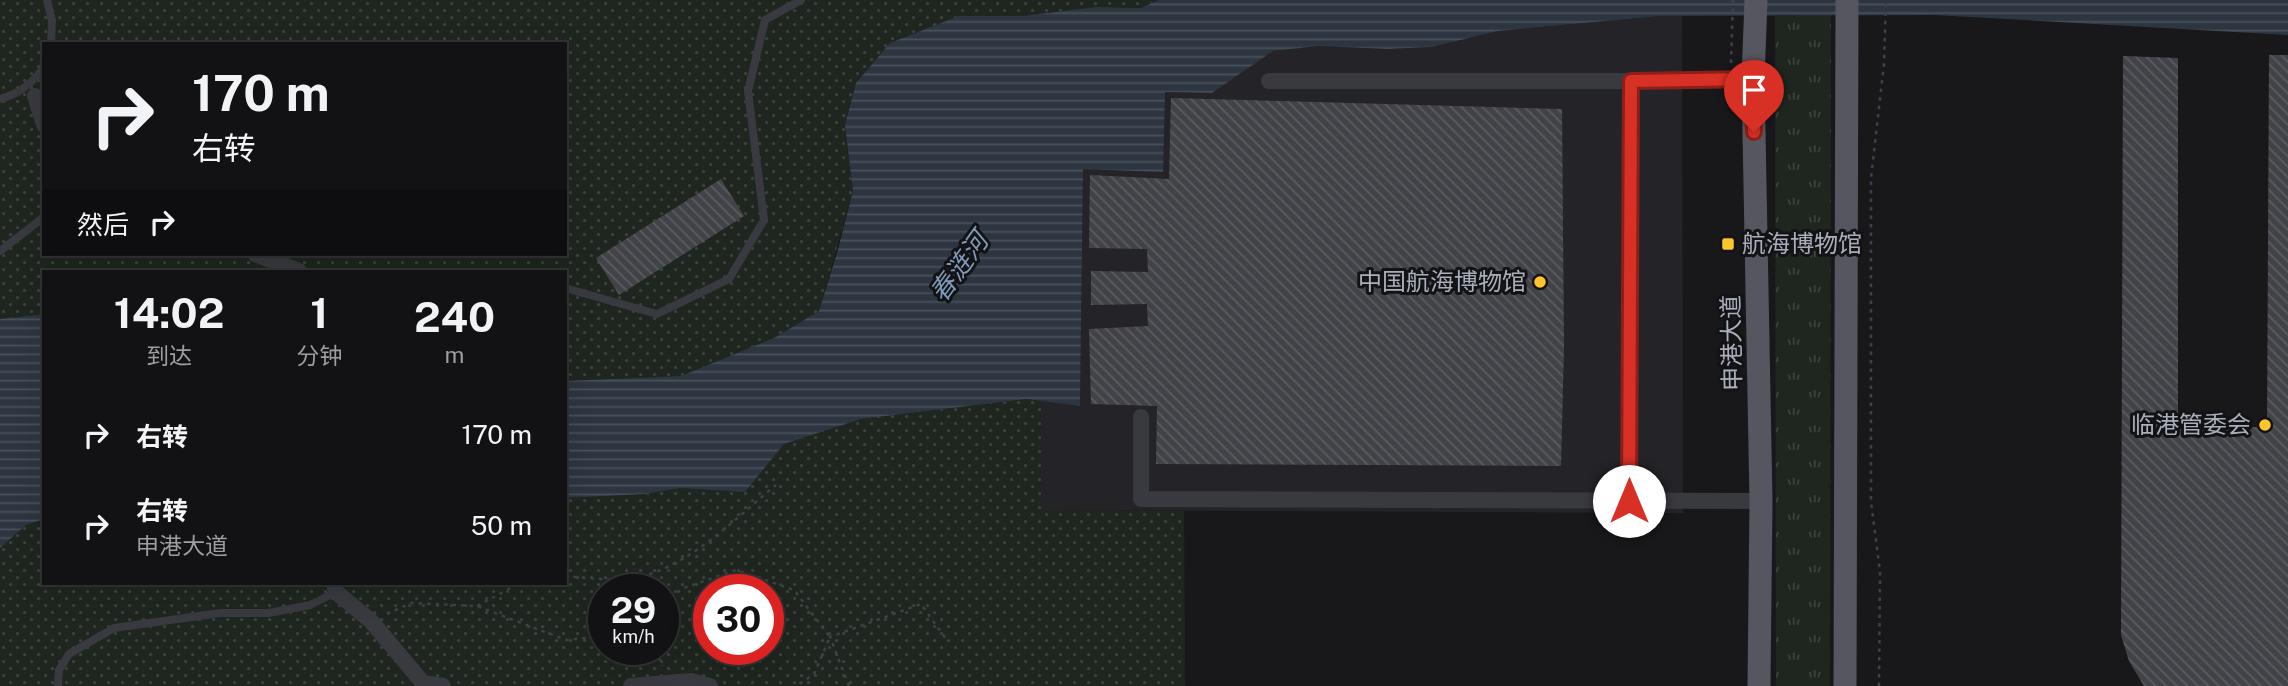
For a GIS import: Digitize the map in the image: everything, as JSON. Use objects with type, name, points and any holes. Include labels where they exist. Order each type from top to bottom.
[{"type":"main road","name":"申港大道","points":[[1756,0],[1753,79],[1761,501],[1759,686]]},
{"type":"main road","points":[[1845,686],[1847,0]]},
{"type":"street","points":[[1269,81],[1753,79]]},
{"type":"street","points":[[1629,501],[1631,81]]},
{"type":"street","points":[[35,96],[42,119]]},
{"type":"street","points":[[260,256],[296,270]]},
{"type":"street","points":[[1141,417],[1141,499],[1761,501]]},
{"type":"street","points":[[335,587],[371,621],[422,684],[443,686]]},
{"type":"street","points":[[631,686],[691,681],[710,686]]},
{"type":"lane","points":[[47,0],[52,21],[51,42]]},
{"type":"lane","points":[[567,289],[657,314],[729,279],[764,220],[748,91],[765,20],[802,0]]},
{"type":"lane","points":[[0,99],[13,96],[35,80],[42,70]]},
{"type":"lane","points":[[0,251],[42,220]]},
{"type":"lane","points":[[58,686],[59,670],[69,654],[114,628],[220,613],[269,613],[310,605],[335,587]]},
{"type":"path","points":[[1731,67],[1733,0]]},
{"type":"path","points":[[1879,686],[1880,571],[1871,502],[1871,178],[1884,64],[1886,0]]},
{"type":"path","points":[[647,574],[671,566],[702,548],[776,485]]},
{"type":"path","points":[[679,591],[736,570],[794,590],[830,637],[849,686]]},
{"type":"path","points":[[567,577],[588,577]]},
{"type":"path","points":[[477,606],[516,585]]},
{"type":"path","points":[[371,621],[411,603],[477,606],[566,640],[588,638]]},
{"type":"path","points":[[796,686],[814,674],[830,637],[921,604],[946,639]]},
{"type":"path","points":[[662,665],[667,682]]},
{"type":"shaded area","points":[[1682,16],[1683,513],[1041,510],[1041,400],[1080,405],[1083,169],[1165,91],[1212,93],[1273,51],[1318,46],[1387,49],[1432,47],[1498,31]]},
{"type":"green space","points":[[0,0],[1159,0],[1141,8],[1096,7],[1023,16],[890,43],[856,83],[845,125],[853,191],[819,311],[776,337],[681,376],[567,381],[567,270],[42,270],[42,314],[0,319]]},
{"type":"green space","points":[[1831,15],[1830,686],[1776,686],[1775,16]]},
{"type":"green space","points":[[1027,399],[1041,400],[1041,510],[1184,511],[1185,686],[0,686],[0,548],[26,525],[42,520],[42,585],[567,585],[567,498],[645,494],[680,488],[745,491],[784,444],[861,419]]},
{"type":"water","name":"春涟河","points":[[1159,0],[2288,0],[2288,35],[1935,15],[1661,16],[1498,31],[1432,47],[1387,49],[1318,46],[1273,51],[1212,93],[1165,92],[1163,172],[1083,169],[1080,406],[1027,399],[861,419],[784,444],[745,492],[680,488],[645,494],[567,498],[567,381],[681,376],[776,337],[819,311],[853,191],[845,125],[856,83],[890,43],[959,16],[1023,16],[1096,7],[1141,8]]},
{"type":"water","points":[[42,314],[42,520],[26,525],[0,548],[0,319]]},
{"type":"building","points":[[2269,55],[2288,55],[2288,686],[2144,686],[2129,661],[2121,635],[2123,56],[2178,58],[2178,428],[2267,427]]},
{"type":"building","name":"中国航海博物馆","points":[[1171,98],[1562,109],[1564,346],[1561,466],[1156,464],[1157,406],[1091,404],[1089,329],[1148,326],[1147,304],[1091,305],[1091,271],[1148,272],[1147,249],[1089,248],[1090,175],[1169,179]]},
{"type":"building","points":[[721,179],[744,216],[619,295],[596,258]]},
{"type":"place","name":"航海博物馆","points":[[1728,244]]},
{"type":"place","name":"中国航海博物馆","points":[[1540,282]]},
{"type":"place","name":"临港管委会","points":[[2265,425]]},
{"type":"route","points":[[1629,501],[1631,81],[1753,79],[1754,132]]}]
